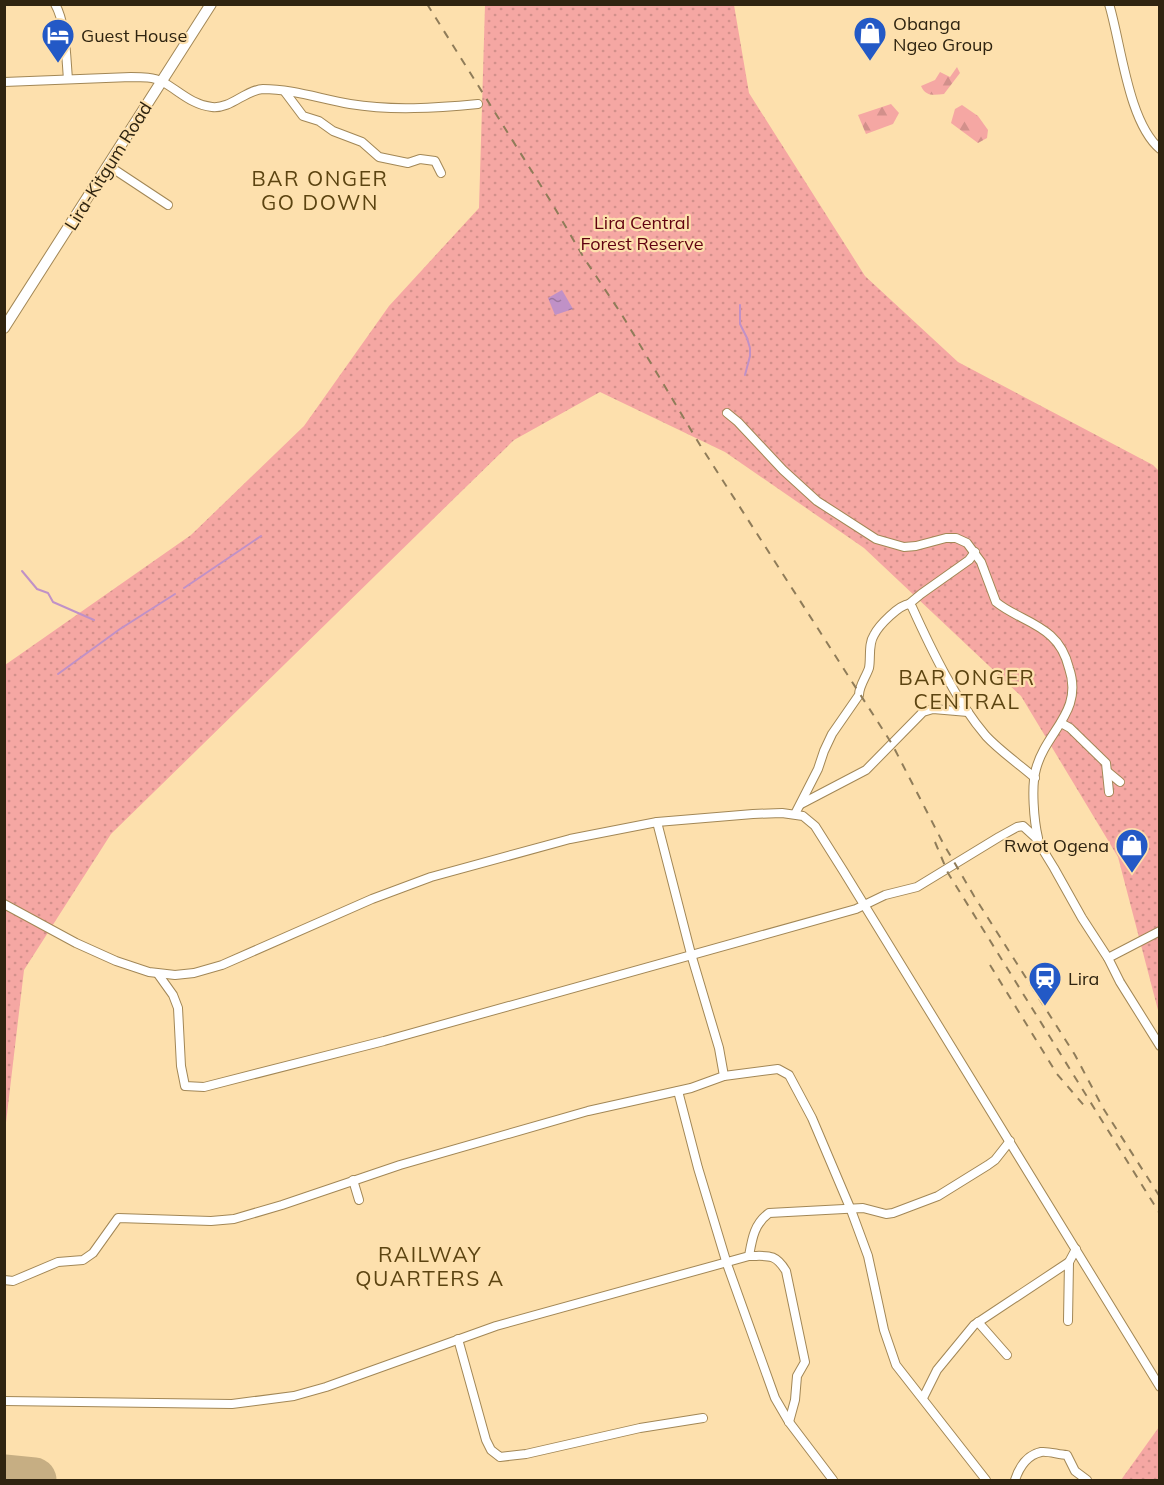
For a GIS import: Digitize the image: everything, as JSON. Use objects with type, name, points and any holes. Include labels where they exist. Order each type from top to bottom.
[{"type":"main road","name":"Lira-Kitgum Road","points":[[4,328],[211,4]]},
{"type":"street","points":[[55,4],[59,12],[65,45],[68,79]]},
{"type":"street","points":[[1108,4],[1131,94],[1142,123],[1154,144],[1160,149]]},
{"type":"street","points":[[4,82],[151,78],[162,81],[180,95],[212,107],[223,106],[254,91],[285,92],[351,104],[393,108],[478,104]]},
{"type":"street","points":[[285,92],[305,118],[319,121],[333,131],[362,142],[379,157],[408,163],[420,159],[435,161],[441,172]]},
{"type":"street","points":[[109,166],[168,205]]},
{"type":"street","points":[[727,413],[817,501],[876,538],[904,547],[946,538],[956,538],[967,543],[981,562],[996,602],[1037,625],[1053,638],[1065,655],[1071,674],[1072,698],[1069,710],[1046,747],[1036,770],[1036,830],[1039,844]]},
{"type":"street","points":[[795,814],[818,769],[832,734],[859,695],[869,666],[874,635],[897,610],[909,604],[969,560],[975,552]]},
{"type":"street","points":[[969,560],[981,562]]},
{"type":"street","points":[[909,604],[968,712],[987,736],[1035,778]]},
{"type":"street","points":[[801,804],[866,770],[923,712],[933,710],[968,712]]},
{"type":"street","points":[[1061,723],[1070,728],[1106,763],[1109,792]]},
{"type":"street","points":[[1108,772],[1120,782]]},
{"type":"street","points":[[4,903],[76,943],[116,961],[158,974],[184,975],[222,965],[363,903],[431,877],[570,839],[657,822],[736,814],[795,814],[810,820],[1160,1387]]},
{"type":"street","points":[[657,822],[691,954],[719,1048],[724,1076]]},
{"type":"street","points":[[158,974],[173,995],[178,1008],[181,1066],[185,1086],[197,1088],[362,1047],[691,954],[802,926],[864,905],[885,895],[917,887],[1017,826],[1023,826],[1039,844],[1160,1046]]},
{"type":"street","points":[[1108,958],[1160,931]]},
{"type":"street","points":[[4,1280],[13,1281],[58,1262],[83,1260],[93,1253],[118,1218],[224,1220],[282,1205],[353,1180],[588,1111],[678,1091],[724,1076],[778,1069],[789,1075],[813,1118],[851,1209],[868,1257],[891,1355],[896,1365],[986,1480]]},
{"type":"street","points":[[678,1091],[727,1264],[775,1398],[789,1422],[833,1480]]},
{"type":"street","points":[[749,1256],[756,1227],[769,1213],[863,1208],[886,1214],[893,1213],[938,1196],[995,1160],[1010,1141]]},
{"type":"street","points":[[353,1180],[359,1200]]},
{"type":"street","points":[[1068,1321],[1069,1262],[1076,1249]]},
{"type":"street","points":[[4,1401],[232,1404],[294,1396],[326,1387],[496,1326],[678,1275],[727,1264],[749,1256],[771,1256],[777,1259],[786,1271],[806,1362],[797,1376],[795,1400],[789,1422]]},
{"type":"street","points":[[923,1398],[937,1370],[978,1322],[1069,1262]]},
{"type":"street","points":[[978,1322],[1007,1355]]},
{"type":"street","points":[[459,1339],[486,1440],[490,1450],[500,1457],[506,1458],[640,1428],[704,1418]]},
{"type":"street","points":[[1015,1480],[1025,1462],[1043,1452],[1067,1455],[1075,1471],[1087,1480]]},
{"type":"green space","name":"Lira Central Forest Reserve","points":[[485,5],[734,5],[749,93],[865,276],[958,362],[1153,465],[1159,471],[1159,1014],[1118,857],[1021,696],[864,548],[725,452],[600,392],[514,440],[111,834],[24,970],[5,1131],[5,665],[191,535],[304,426],[389,306],[479,208]]},
{"type":"green space","points":[[957,67],[960,73],[944,94],[931,94],[923,90],[921,86],[935,80],[940,72],[950,77]]},
{"type":"green space","points":[[891,104],[899,113],[893,124],[866,134],[858,115]]},
{"type":"green space","points":[[962,105],[978,116],[988,130],[987,138],[978,143],[951,123],[955,109]]},
{"type":"green space","points":[[1159,1427],[1159,1480],[1121,1480]]},
{"type":"water","points":[[562,290],[573,309],[555,315],[548,298]]},
{"type":"waterway","points":[[740,305],[740,324],[750,348],[745,375]]},
{"type":"waterway","points":[[184,588],[261,536]]},
{"type":"waterway","points":[[22,571],[37,589],[48,593],[53,602],[94,620]]},
{"type":"waterway","points":[[58,674],[120,629],[175,594]]},
{"type":"runway","points":[[4,1477],[34,1480]]},
{"type":"railway","points":[[427,4],[584,258],[622,315],[700,445],[892,744],[943,843],[974,896],[1075,1055],[1103,1108],[1160,1197]]},
{"type":"railway","points":[[935,842],[948,873],[1160,1214]]},
{"type":"railway","points":[[990,965],[1057,1074],[1087,1109]]},
{"type":"place","name":"Obanga Ngeo Group","points":[[870,62]]},
{"type":"place","name":"Guest House","points":[[58,64]]},
{"type":"place","name":"Rwot Ogena","points":[[1132,874]]},
{"type":"place","name":"Lira","points":[[1045,1007]]},
{"type":"district","name":"BAR ONGER GO DOWN","points":[[320,190]]},
{"type":"district","name":"BAR ONGER CENTRAL","points":[[967,689]]},
{"type":"district","name":"RAILWAY QUARTERS A","points":[[430,1266]]}]
